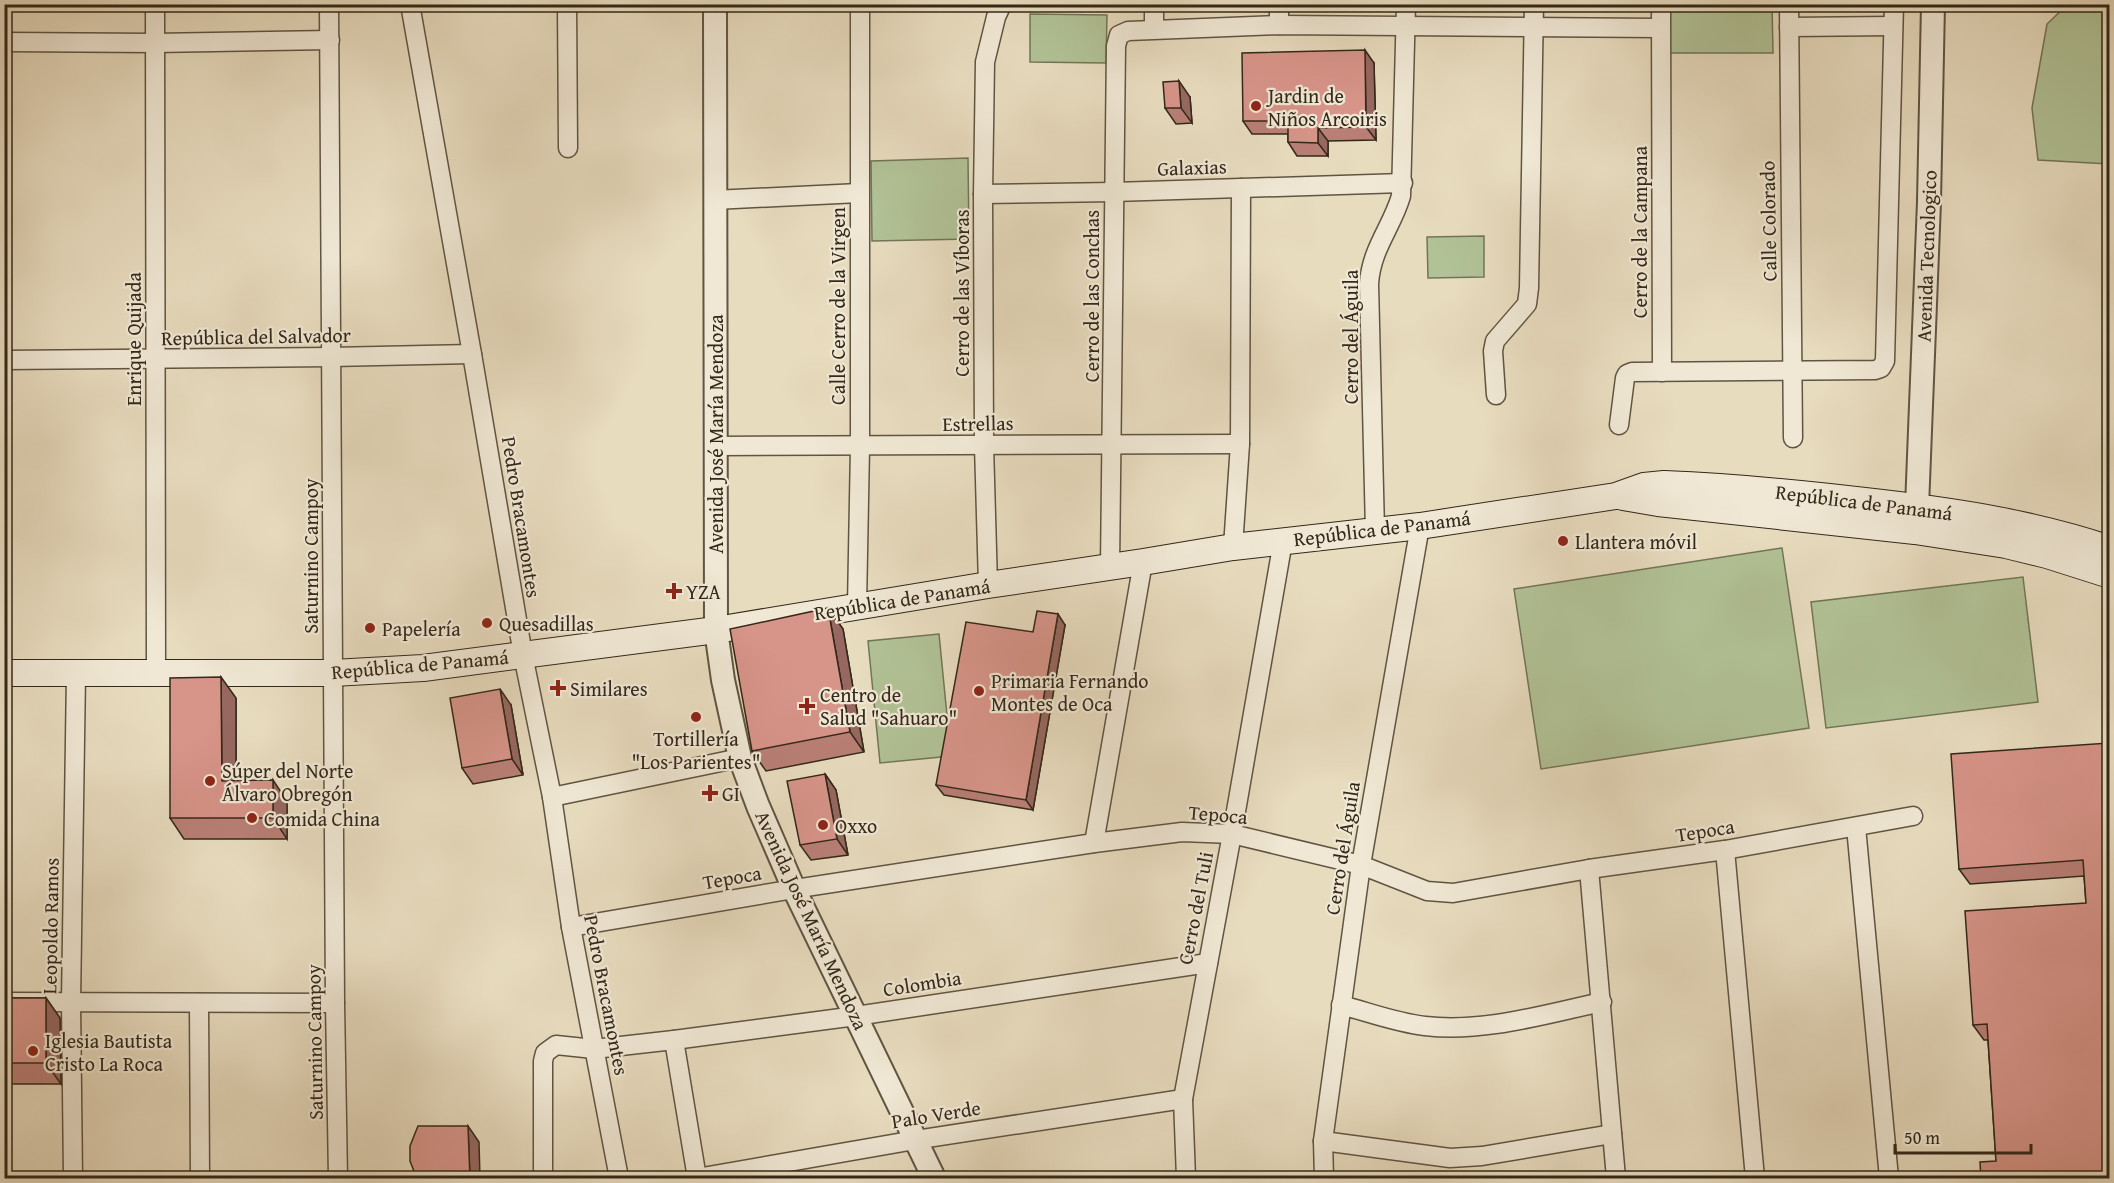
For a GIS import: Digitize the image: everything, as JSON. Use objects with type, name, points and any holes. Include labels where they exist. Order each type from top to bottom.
[{"type":"main road","name":"República de Panamá","points":[[4,674],[333,673],[423,668],[716,630],[1233,547],[1420,526],[1616,496],[1644,486],[1664,484],[1804,493],[1917,507],[2055,532],[2109,549]]},
{"type":"main road","points":[[1658,503],[1688,496],[1708,495],[1900,517],[1910,515],[1917,507]]},
{"type":"main road","name":"República de Panamá","points":[[1616,496],[1658,503],[1915,531],[2006,545],[2047,555],[2109,575]]},
{"type":"main road","points":[[1917,507],[1919,515],[1928,521],[2008,535],[2068,549],[2109,566]]},
{"type":"street","name":"Enrique Quijada","points":[[155,4],[156,673]]},
{"type":"street","name":"Saturnino Campoy","points":[[329,4],[338,1179]]},
{"type":"street","name":"Pedro Bracamontes","points":[[410,4],[523,655],[552,797],[571,927],[619,1179]]},
{"type":"street","points":[[567,4],[568,148]]},
{"type":"street","name":"Avenida José María Mendoza","points":[[715,4],[716,630],[723,680],[740,758],[794,889],[934,1179]]},
{"type":"street","name":"Calle Cerro de la Virgen","points":[[858,606],[860,4]]},
{"type":"street","name":"Cerro de las Víboras","points":[[988,585],[984,445],[985,62],[996,17],[1002,4]]},
{"type":"street","points":[[1154,4],[1154,29],[1279,25],[1660,28]]},
{"type":"street","points":[[1279,4],[1279,25]]},
{"type":"street","name":"Cerro del Águila","points":[[1375,531],[1370,267],[1398,207],[1403,183],[1406,4]]},
{"type":"street","points":[[1496,395],[1493,351],[1495,341],[1527,304],[1530,288],[1534,4]]},
{"type":"street","name":"Cerro de la Campana","points":[[1660,4],[1662,372]]},
{"type":"street","name":"Calle Colorado","points":[[1789,4],[1793,438]]},
{"type":"street","points":[[1619,425],[1627,374],[1632,372],[1875,370],[1881,368],[1885,361],[1894,4]]},
{"type":"street","name":"Avenida Tecnologico","points":[[1917,507],[1929,202],[1933,4]]},
{"type":"street","points":[[1789,27],[1893,26]]},
{"type":"street","name":"Cerro de las Conchas","points":[[1110,567],[1116,46],[1119,35],[1128,31],[1154,29]]},
{"type":"street","points":[[4,42],[155,43],[330,40]]},
{"type":"street","name":"Galaxias","points":[[983,194],[1403,183]]},
{"type":"street","points":[[1233,547],[1240,444],[1241,188]]},
{"type":"street","points":[[714,200],[859,193]]},
{"type":"street","name":"República del Salvador","points":[[4,360],[156,360],[472,354]]},
{"type":"street","name":"Estrellas","points":[[716,446],[1240,444]]},
{"type":"street","name":"Cerro del Águila","points":[[1324,1179],[1323,1141],[1361,865],[1420,526]]},
{"type":"street","name":"Cerro del Tuli","points":[[1186,1179],[1183,1099],[1283,541]]},
{"type":"street","points":[[1094,843],[1143,562]]},
{"type":"street","name":"Leopoldo Ramos","points":[[73,1179],[71,1002],[76,674]]},
{"type":"street","points":[[552,797],[740,758]]},
{"type":"street","name":"Tepoca","points":[[571,927],[794,889],[1094,843],[1182,832],[1232,834],[1361,865],[1413,887],[1438,893],[1453,893],[1589,869],[1725,850],[1913,816]]},
{"type":"street","points":[[1856,827],[1889,1179]]},
{"type":"street","points":[[1725,850],[1755,1179]]},
{"type":"street","points":[[1589,869],[1617,1179]]},
{"type":"street","name":"Colombia","points":[[543,1179],[543,1061],[545,1053],[556,1046],[594,1049],[674,1040],[856,1016],[1208,963]]},
{"type":"street","points":[[4,1002],[335,1003]]},
{"type":"street","points":[[1341,1005],[1423,1026],[1448,1028],[1473,1027],[1519,1020],[1602,1002]]},
{"type":"street","points":[[199,1003],[200,1179]]},
{"type":"street","points":[[674,1040],[697,1178]]},
{"type":"street","name":"Palo Verde","points":[[697,1178],[915,1140],[1183,1099]]},
{"type":"street","points":[[1323,1141],[1450,1158],[1482,1156],[1612,1134]]},
{"type":"green space","points":[[1669,5],[1772,5],[1773,53],[1670,53]]},
{"type":"green space","points":[[2067,5],[2109,5],[2109,164],[2038,160],[2032,108],[2047,24]]},
{"type":"green space","points":[[1030,14],[1107,15],[1106,63],[1030,62]]},
{"type":"green space","points":[[968,158],[969,239],[872,241],[871,161]]},
{"type":"green space","points":[[1484,236],[1484,277],[1428,278],[1427,237]]},
{"type":"green space","points":[[1782,548],[1809,728],[1541,769],[1514,589]]},
{"type":"green space","points":[[2023,577],[2038,702],[1826,728],[1811,602]]},
{"type":"green space","points":[[939,634],[951,756],[880,763],[868,641]]},
{"type":"building","points":[[1365,50],[1366,127],[1318,128],[1318,143],[1288,142],[1288,121],[1243,121],[1242,53]]},
{"type":"building","points":[[1179,81],[1181,108],[1165,108],[1163,82]]},
{"type":"building","points":[[828,608],[850,732],[752,751],[730,629]]},
{"type":"building","points":[[1037,611],[1058,614],[1026,800],[936,785],[966,622],[1033,632]]},
{"type":"building","points":[[221,677],[222,781],[273,780],[273,818],[170,818],[170,678]]},
{"type":"building","points":[[500,689],[512,759],[462,768],[450,698]]},
{"type":"building","points":[[2109,743],[2109,1179],[1981,1179],[1980,1162],[1996,1161],[1987,1024],[1973,1025],[1965,911],[2086,903],[2083,860],[1959,869],[1951,754]]},
{"type":"building","points":[[825,774],[837,839],[800,845],[787,781]]},
{"type":"building","points":[[4,998],[46,998],[46,1063],[4,1063]]},
{"type":"building","points":[[418,1126],[468,1126],[470,1179],[417,1179],[410,1161],[410,1146]]},
{"type":"place","name":"Jardin de Niños Arcoiris","points":[[1256,106]]},
{"type":"place","name":"Llantera móvil","points":[[1563,541]]},
{"type":"place","name":"YZA","points":[[674,591]]},
{"type":"place","name":"Quesadillas","points":[[487,623]]},
{"type":"place","name":"Papelería","points":[[370,628]]},
{"type":"place","name":"Similares","points":[[558,688]]},
{"type":"place","name":"Primaria Fernando Montes de Oca","points":[[979,691]]},
{"type":"place","name":"Centro de Salud \"Sahuaro\"","points":[[807,706]]},
{"type":"place","name":"Tortillería \"Los Parientes\"","points":[[696,717]]},
{"type":"place","name":"Súper del Norte Álvaro Obregón","points":[[210,781]]},
{"type":"place","name":"GI","points":[[710,793]]},
{"type":"place","name":"Comida China","points":[[252,818]]},
{"type":"place","name":"Oxxo","points":[[823,825]]},
{"type":"place","name":"Iglesia Bautista Cristo La Roca","points":[[33,1051]]}]
